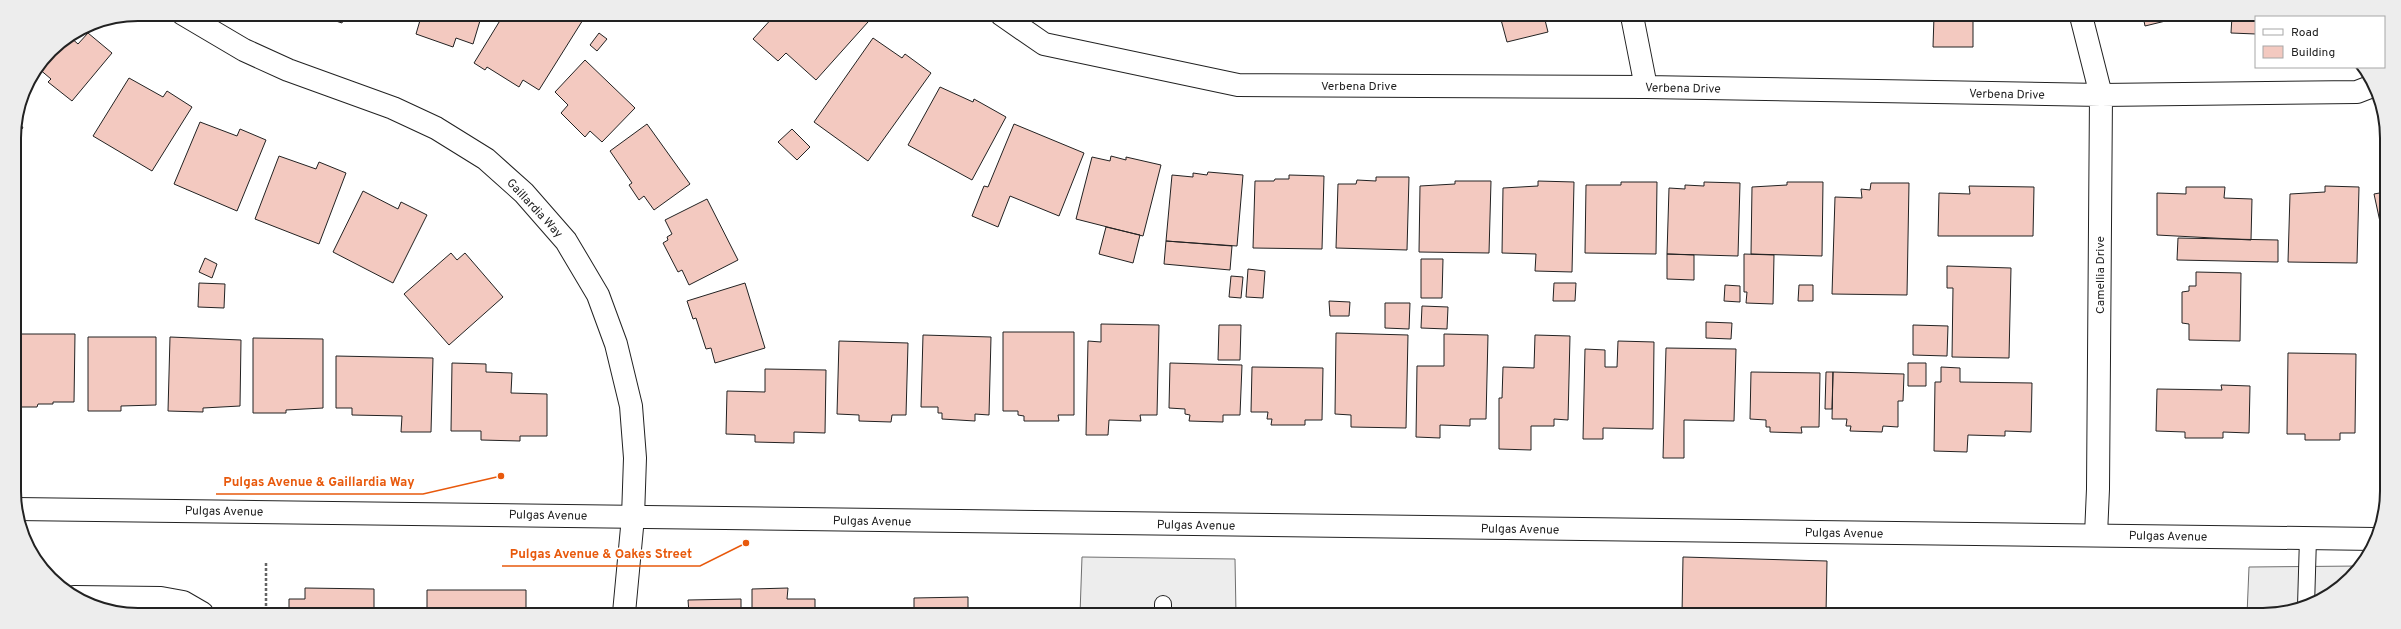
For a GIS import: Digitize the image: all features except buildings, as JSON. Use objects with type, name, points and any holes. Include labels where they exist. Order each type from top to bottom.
[{"type":"street","name":"Gaillardia Way","points":[[195,21],[256,56],[288,70],[393,108],[436,128],[486,159],[524,193],[566,241],[598,295],[616,344],[631,406],[635,458],[633,517],[624,608]]},
{"type":"street","name":"Verbena Drive","points":[[1011,21],[1044,44],[1238,85],[1646,87],[2101,95],[2356,92],[2369,87]]},
{"type":"street","points":[[1633,21],[1646,87]]},
{"type":"street","name":"Camellia Drive","points":[[2082,21],[2101,95],[2098,489],[2096,535]]},
{"type":"street","name":"Pulgas Avenue","points":[[22,509],[2370,539]]},
{"type":"street","points":[[90,597],[160,598],[183,602],[193,608]]},
{"type":"lane","points":[[2306,600],[2308,538]]},
{"type":"path","points":[[266,563],[266,608]]},
{"type":"shaded area","points":[[1082,557],[1235,559],[1236,608],[1080,608]]},
{"type":"shaded area","points":[[2353,566],[2340,579],[2315,596],[2286,606],[2270,608],[2247,608],[2249,567]]},
{"type":"place","name":"Pulgas Avenue & Gaillardia Way","points":[[501,476]]},
{"type":"place","name":"Pulgas Avenue & Oakes Street","points":[[746,543]]}]
